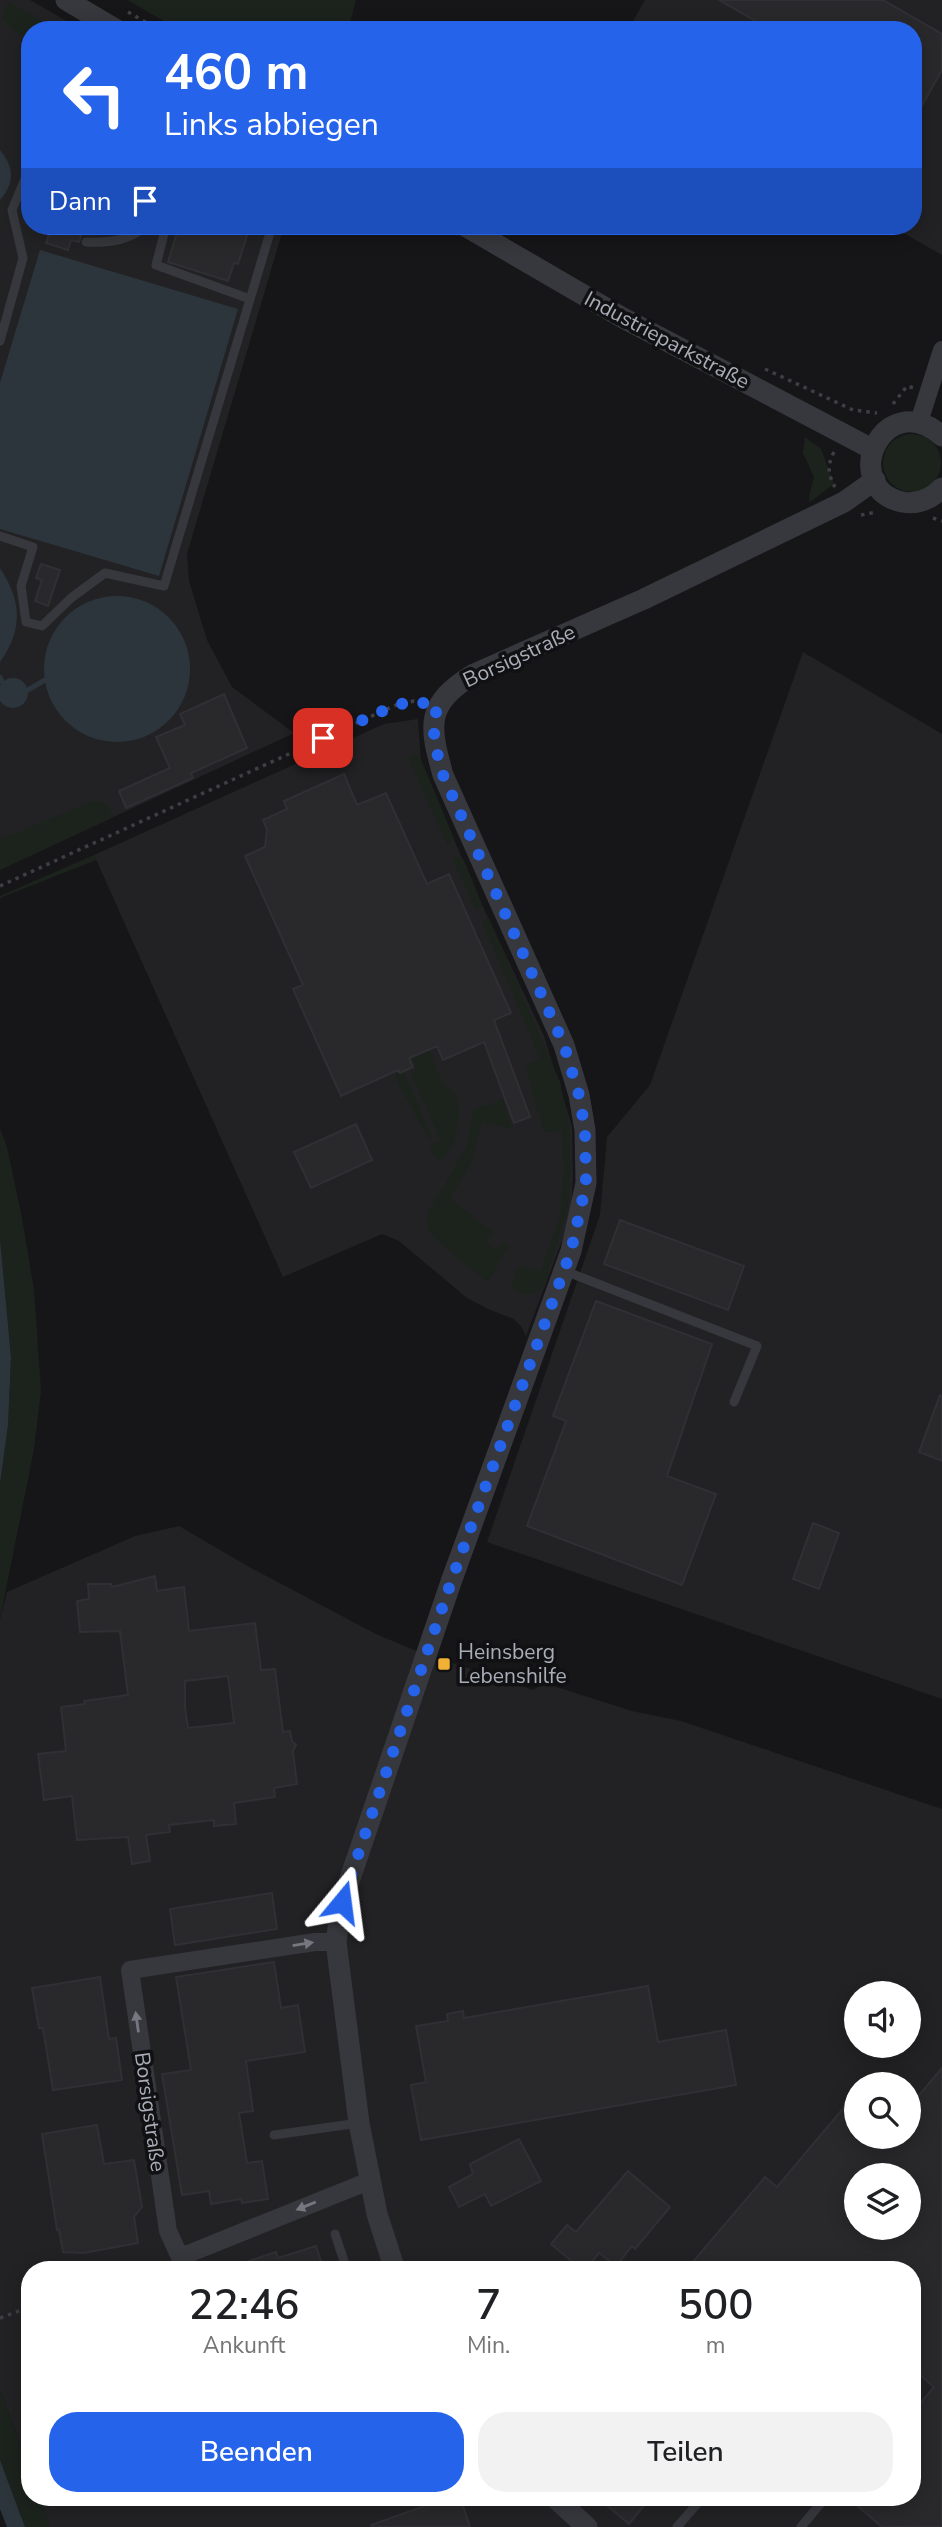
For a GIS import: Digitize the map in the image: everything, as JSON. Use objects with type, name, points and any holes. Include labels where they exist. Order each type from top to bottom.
[{"type":"street","points":[[66,0],[122,20]]},
{"type":"street","name":"Industrieparkstraße","points":[[480,235],[623,318],[872,449]]},
{"type":"street","points":[[919,422],[942,349]]},
{"type":"street","points":[[942,436],[919,422],[896,425],[886,430],[872,449],[871,470],[882,491],[893,499],[906,503],[931,498],[942,489]]},
{"type":"street","name":"Borsigstraße","points":[[438,706],[452,687],[474,674],[644,599],[844,502],[874,480]]},
{"type":"street","points":[[392,2261],[369,2180],[359,2123],[336,1942],[342,1902],[451,1582],[571,1251],[586,1184],[585,1130],[579,1095],[564,1045],[443,775],[433,740],[438,706]]},
{"type":"street","name":"Borsigstraße","points":[[183,2261],[168,2231],[130,1970],[315,1942],[336,1942]]},
{"type":"street","points":[[185,2261],[369,2180]]},
{"type":"street","points":[[564,2506],[587,2527]]},
{"type":"lane","points":[[0,341],[23,258],[12,210],[21,188]]},
{"type":"lane","points":[[86,242],[110,243],[133,235]]},
{"type":"lane","points":[[164,235],[156,265],[250,299]]},
{"type":"lane","points":[[0,536],[33,547],[22,586],[26,622],[42,626],[71,598],[105,573],[164,586],[269,236]]},
{"type":"lane","points":[[564,1270],[757,1346],[734,1402]]},
{"type":"lane","points":[[274,2135],[359,2123]]},
{"type":"lane","points":[[335,2234],[344,2261]]},
{"type":"lane","points":[[677,2527],[695,2506]]},
{"type":"lane","points":[[801,2527],[818,2506]]},
{"type":"path","points":[[758,365],[853,410],[873,414],[885,411]]},
{"type":"path","points":[[891,406],[907,386]]},
{"type":"path","points":[[853,410],[829,466],[830,478],[855,519],[873,511],[880,512]]},
{"type":"path","points":[[932,517],[942,521]]},
{"type":"path","points":[[0,886],[396,705],[414,701],[438,706]]},
{"type":"path","points":[[0,2318],[21,2310]]},
{"type":"shaded area","points":[[0,0],[30,0],[66,21],[21,21],[21,235],[281,235],[187,554],[189,581],[207,640],[232,687],[294,733],[0,870]]},
{"type":"shaded area","points":[[127,0],[356,0],[350,21],[164,21]]},
{"type":"shaded area","points":[[645,0],[942,0],[942,255],[907,235],[922,235],[922,21],[633,21]]},
{"type":"shaded area","points":[[9,2],[42,21],[21,21],[21,35],[2,19]]},
{"type":"shaded area","points":[[0,150],[11,175],[5,194],[0,200]]},
{"type":"shaded area","points":[[40,250],[238,309],[159,576],[0,529],[0,383]]},
{"type":"shaded area","points":[[906,434],[918,434],[933,442],[941,457],[941,469],[933,484],[918,492],[906,492],[891,484],[883,469],[883,457],[891,442]]},
{"type":"shaded area","points":[[805,437],[821,449],[834,484],[810,502],[814,477],[803,453]]},
{"type":"shaded area","points":[[0,568],[13,592],[17,615],[13,638],[0,662]]},
{"type":"shaded area","points":[[117,596],[145,602],[169,617],[184,641],[190,669],[184,697],[169,721],[145,736],[117,742],[89,736],[65,721],[50,697],[44,669],[50,641],[65,617],[89,602]]},
{"type":"shaded area","points":[[803,652],[942,734],[942,1699],[487,1542],[600,1215],[607,1137],[650,1085]]},
{"type":"shaded area","points":[[7,679],[19,679],[27,687],[27,699],[19,707],[7,707],[-1,699],[-1,687]]},
{"type":"shaded area","points":[[418,719],[421,763],[483,907],[544,1036],[572,1126],[571,1212],[526,1336],[514,1319],[467,1298],[399,1241],[382,1234],[283,1277],[94,855],[384,724]]},
{"type":"shaded area","points":[[414,753],[420,757],[453,836],[450,844],[447,845],[408,758]]},
{"type":"shaded area","points":[[93,801],[104,802],[114,816],[0,870],[0,838]]},
{"type":"shaded area","points":[[94,855],[96,860],[0,898],[0,896]]},
{"type":"shaded area","points":[[452,858],[463,859],[483,907],[475,909]]},
{"type":"shaded area","points":[[489,918],[560,1082],[570,1131],[570,1189],[567,1211],[545,1282],[540,1291],[528,1294],[516,1292],[512,1285],[517,1266],[541,1271],[560,1215],[564,1172],[562,1131],[544,1132],[525,1066],[540,1059],[482,921]]},
{"type":"shaded area","points":[[430,1051],[443,1082],[455,1094],[459,1110],[454,1140],[445,1156],[439,1160],[429,1146],[441,1141],[410,1072],[416,1069],[412,1058]]},
{"type":"shaded area","points":[[404,1071],[432,1138],[428,1139],[394,1076]]},
{"type":"shaded area","points":[[503,1099],[512,1129],[482,1122],[472,1162],[450,1199],[493,1232],[486,1242],[496,1250],[505,1241],[508,1248],[488,1282],[431,1234],[427,1220],[429,1211],[467,1146],[473,1110]]},
{"type":"shaded area","points":[[0,1129],[7,1147],[22,1218],[34,1290],[41,1391],[34,1449],[0,1619],[0,1484],[8,1425],[11,1357],[0,1239]]},
{"type":"shaded area","points":[[0,1239],[11,1357],[8,1425],[0,1484]]},
{"type":"shaded area","points":[[179,1526],[251,1568],[376,1634],[414,1650],[533,1690],[544,1683],[632,1711],[681,1721],[942,1809],[942,2527],[50,2527],[43,2506],[921,2506],[921,2261],[21,2261],[21,2446],[0,2390],[0,1619],[7,1592],[135,1536]]},
{"type":"shaded area","points":[[0,2390],[21,2446],[21,2506],[43,2506],[50,2527],[25,2527],[0,2460]]},
{"type":"shaded area","points":[[0,2460],[25,2527],[7,2527],[0,2509]]},
{"type":"building","points":[[719,0],[883,0],[919,21],[755,21]]},
{"type":"building","points":[[922,22],[942,34],[942,70],[922,106]]},
{"type":"building","points":[[49,235],[81,235],[79,242],[71,240],[68,250],[46,243]]},
{"type":"building","points":[[176,235],[247,235],[238,264],[234,263],[228,281],[168,262]]},
{"type":"building","points":[[41,564],[60,570],[48,606],[35,601],[42,580],[36,578]]},
{"type":"building","points":[[224,694],[247,748],[191,773],[193,778],[126,808],[119,791],[170,768],[156,737],[185,725],[180,714]]},
{"type":"building","points":[[344,774],[357,805],[386,793],[427,884],[449,874],[511,1013],[494,1020],[530,1117],[514,1123],[484,1042],[443,1060],[437,1046],[409,1058],[413,1067],[400,1073],[398,1070],[341,1096],[293,989],[303,985],[245,856],[265,847],[267,830],[263,820],[287,809],[284,801]]},
{"type":"building","points":[[356,1124],[372,1160],[311,1188],[294,1152]]},
{"type":"building","points":[[620,1220],[744,1266],[728,1310],[604,1264]]},
{"type":"building","points":[[596,1301],[712,1344],[667,1476],[716,1494],[682,1585],[527,1526],[566,1421],[553,1416]]},
{"type":"building","points":[[940,1395],[942,1396],[942,1461],[919,1452]]},
{"type":"building","points":[[813,1523],[839,1533],[819,1589],[793,1579]]},
{"type":"building","points":[[155,1576],[157,1591],[184,1587],[189,1631],[255,1623],[261,1670],[275,1669],[283,1732],[290,1731],[292,1741],[296,1745],[293,1751],[297,1784],[274,1788],[275,1797],[234,1803],[236,1824],[214,1826],[214,1820],[169,1825],[170,1832],[146,1835],[150,1861],[132,1864],[128,1837],[77,1840],[72,1796],[44,1800],[38,1754],[66,1751],[61,1707],[128,1695],[120,1631],[80,1632],[77,1601],[89,1599],[88,1584],[111,1584],[112,1587]],"holes":[[[228,1676],[234,1723],[188,1728],[185,1681]]]},
{"type":"building","points":[[272,1893],[277,1929],[175,1945],[170,1909]]},
{"type":"building","points":[[274,1962],[281,2008],[298,2005],[305,2052],[246,2061],[253,2111],[239,2113],[247,2163],[262,2161],[268,2199],[242,2203],[241,2199],[211,2204],[209,2191],[182,2195],[162,2074],[191,2070],[176,1977]]},
{"type":"building","points":[[100,1977],[109,2039],[116,2038],[122,2080],[53,2090],[43,2028],[39,2028],[32,1988]]},
{"type":"building","points":[[648,1986],[658,2042],[726,2030],[736,2085],[421,2140],[411,2085],[426,2082],[416,2026],[448,2021],[447,2014],[463,2011],[464,2018]]},
{"type":"building","points":[[942,2068],[942,2527],[882,2527],[858,2506],[921,2506],[921,2402],[934,2387],[921,2376],[921,2261],[694,2261],[765,2177],[777,2187],[844,2107],[844,2149],[921,2149],[921,2093]]},
{"type":"building","points":[[97,2125],[104,2164],[134,2160],[142,2207],[134,2217],[138,2243],[84,2253],[63,2252],[42,2134]]},
{"type":"building","points":[[519,2139],[541,2181],[491,2206],[485,2194],[459,2207],[449,2187],[473,2174],[470,2164]]},
{"type":"building","points":[[628,2171],[670,2207],[635,2249],[632,2246],[620,2261],[609,2261],[599,2253],[592,2261],[571,2261],[551,2244],[567,2225],[576,2232]]},
{"type":"building","points":[[316,2246],[321,2261],[249,2261],[276,2252],[278,2258]]},
{"type":"building","points":[[425,2506],[463,2506],[470,2527],[372,2527],[371,2525]]},
{"type":"building","points":[[608,2506],[644,2506],[629,2524]]},
{"type":"waterway","points":[[0,677],[2,682]]},
{"type":"waterway","points":[[28,690],[45,680]]},
{"type":"place","name":"Heinsberg Lebenshilfe","points":[[444,1664]]},
{"type":"route","points":[[323,738],[396,705],[414,701],[438,706],[433,740],[443,775],[564,1045],[579,1095],[585,1130],[586,1184],[571,1251],[451,1582],[342,1902]]}]
